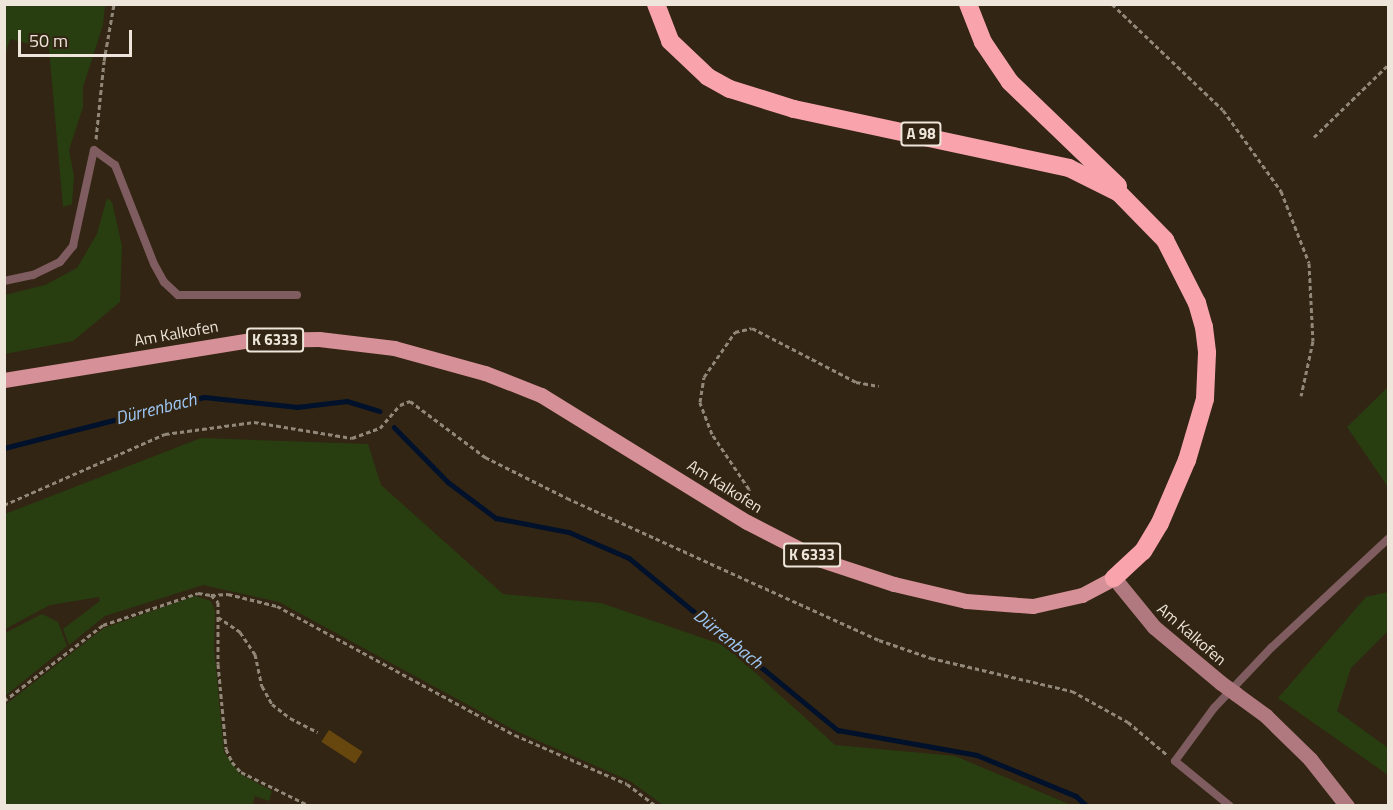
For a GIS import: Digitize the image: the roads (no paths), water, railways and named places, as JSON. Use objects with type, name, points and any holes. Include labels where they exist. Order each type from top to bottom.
[{"type":"highway","name":"A 98","points":[[656,4],[676,48],[708,77],[730,89],[795,109],[1043,160],[1094,178],[1139,210]]},
{"type":"highway","name":"A 98","points":[[968,4],[983,42],[1010,82],[1098,163],[1165,240],[1197,303],[1208,353],[1205,399],[1187,460],[1160,523],[1143,551],[1114,578]]},
{"type":"main road","name":"Am Kalkofen","points":[[4,380],[250,340],[319,339],[394,348],[485,373],[541,395],[747,522],[821,560],[894,584],[998,606],[1033,606],[1062,601],[1102,587],[1114,578]]},
{"type":"street","name":"Am Kalkofen","points":[[1114,578],[1154,627],[1221,683],[1266,716],[1310,759],[1347,806]]},
{"type":"lane","name":"Am Kalkofen","points":[[4,281],[33,275],[60,262],[73,246],[94,150],[115,165],[154,264],[164,282],[178,295],[297,296]]},
{"type":"lane","points":[[1230,806],[1175,761],[1214,708],[1271,648],[1389,539]]},
{"type":"waterway","name":"Dürrenbach","points":[[4,448],[204,397],[297,407],[347,401],[380,411]]},
{"type":"waterway","name":"Dürrenbach","points":[[394,427],[448,482],[496,518],[569,532],[629,558],[838,730],[977,755],[1076,796],[1087,806]]}]
